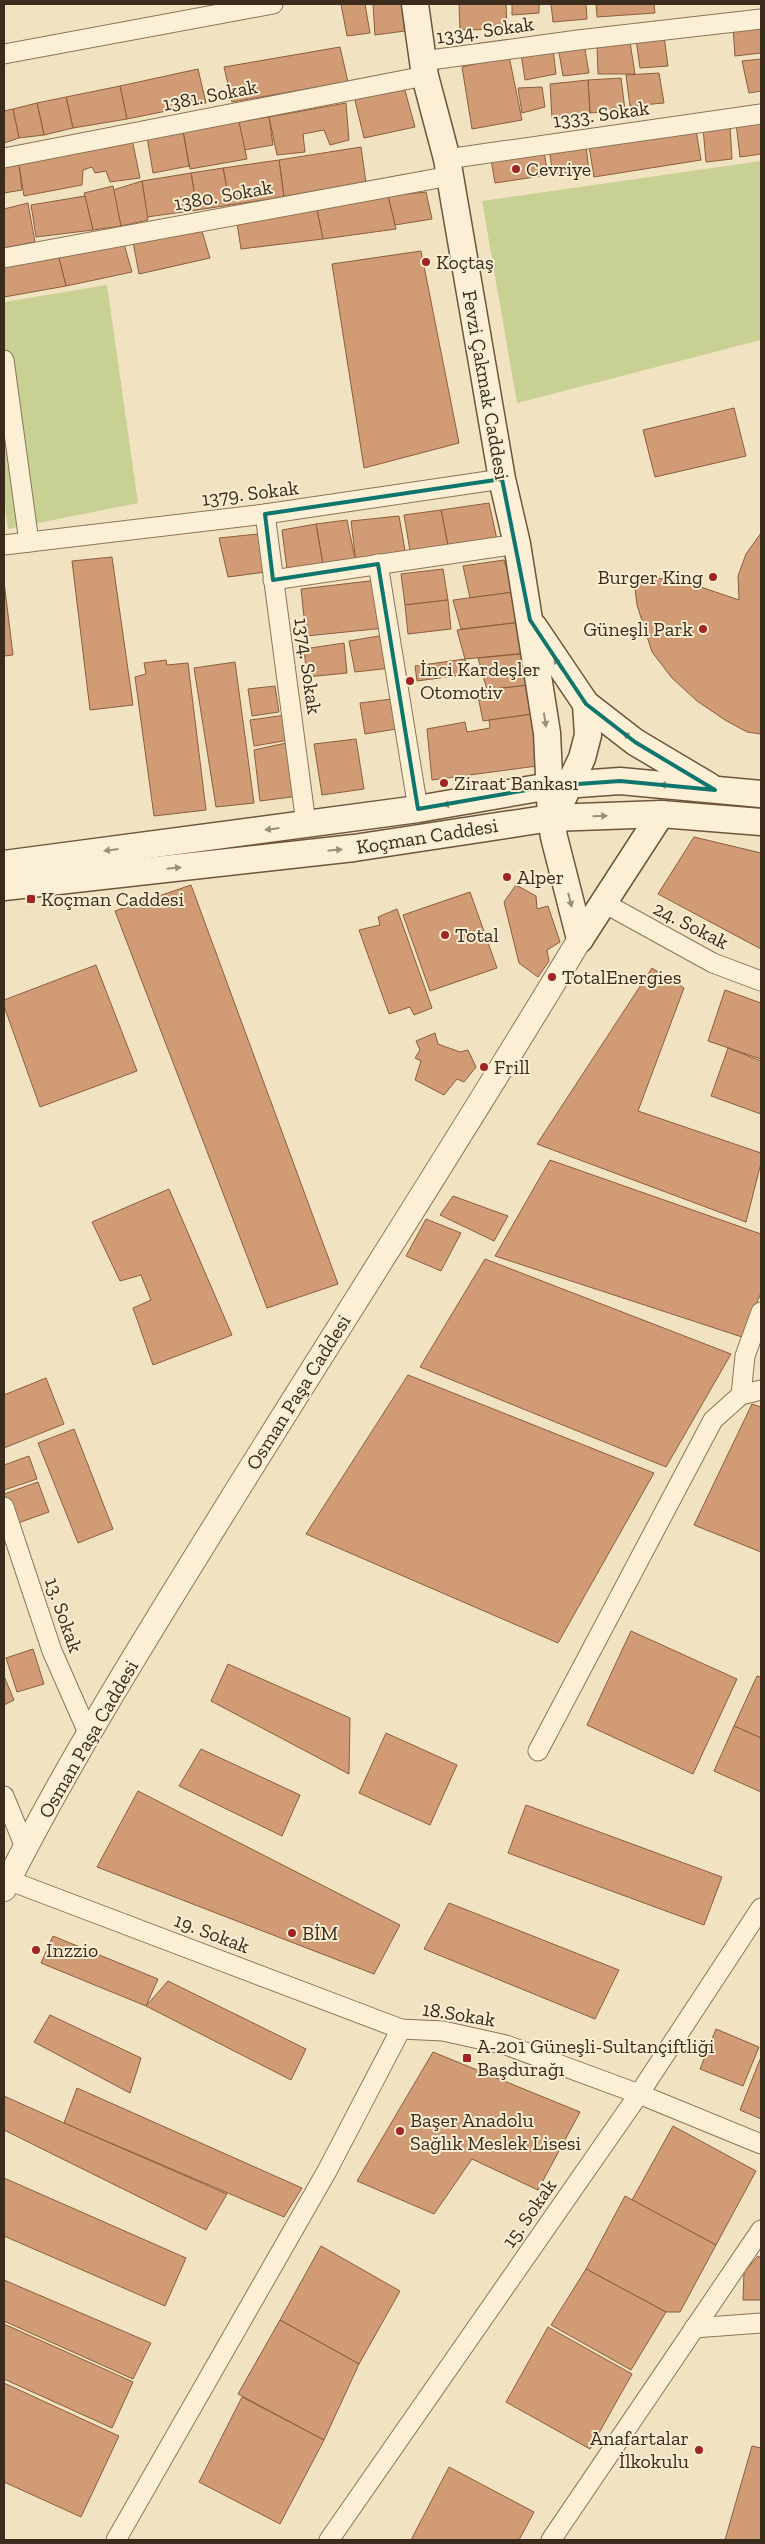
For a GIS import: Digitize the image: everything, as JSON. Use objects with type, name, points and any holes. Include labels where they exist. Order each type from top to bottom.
[{"type":"main road","name":"Fevzi Çakmak Caddesi","points":[[414,4],[424,68],[448,168],[502,480],[517,544],[547,732],[560,786],[551,818],[580,939]]},
{"type":"main road","points":[[530,620],[586,704],[635,742],[715,790]]},
{"type":"main road","points":[[560,786],[588,735],[586,704]]},
{"type":"main road","name":"Koçman Caddesi","points":[[4,864],[418,810],[560,786],[620,781],[761,794]]},
{"type":"main road","name":"Koçman Caddesi","points":[[4,887],[354,848],[551,818],[661,814],[761,822]]},
{"type":"main road","name":"Osman Paşa Caddesi","points":[[580,939],[661,814]]},
{"type":"street","points":[[4,54],[273,4]]},
{"type":"street","name":"1334. Sokak","points":[[424,68],[578,40],[761,19]]},
{"type":"street","name":"1381. Sokak","points":[[4,158],[424,68]]},
{"type":"street","name":"1333. Sokak","points":[[448,168],[761,114]]},
{"type":"street","name":"1380. Sokak","points":[[4,258],[448,168]]},
{"type":"street","points":[[4,360],[30,542]]},
{"type":"street","name":"1379. Sokak","points":[[4,545],[266,514],[502,480]]},
{"type":"street","name":"1374. Sokak","points":[[266,514],[273,580],[306,824]]},
{"type":"street","points":[[273,580],[517,544]]},
{"type":"street","points":[[378,564],[418,810]]},
{"type":"street","name":"24. Sokak","points":[[604,903],[713,963],[761,981]]},
{"type":"street","name":"Osman Paşa Caddesi","points":[[6,1884],[24,1847],[181,1580],[580,939]]},
{"type":"street","points":[[741,1395],[745,1356],[761,1312]]},
{"type":"street","points":[[538,1751],[713,1420],[741,1395],[761,1390]]},
{"type":"street","name":"13. Sokak","points":[[4,1507],[52,1651],[89,1735]]},
{"type":"street","points":[[4,1796],[24,1847]]},
{"type":"street","name":"19. Sokak","points":[[6,1884],[401,2029]]},
{"type":"street","name":"15. Sokak","points":[[329,2540],[639,2094],[761,1908]]},
{"type":"street","points":[[116,2540],[327,2171],[401,2029]]},
{"type":"street","name":"18.Sokak","points":[[401,2029],[443,2031],[506,2045],[639,2094],[761,2144]]},
{"type":"street","points":[[550,2540],[761,2230]]},
{"type":"street","points":[[694,2328],[761,2323]]},
{"type":"highlighted area","points":[[502,479],[530,620],[586,704],[635,742],[715,790],[620,781],[550,786],[418,809],[378,564],[273,580],[265,514]]},
{"type":"green space","points":[[761,161],[761,340],[517,403],[482,201]]},
{"type":"green space","points":[[107,285],[138,503],[8,529],[4,500],[4,302]]},
{"type":"building","points":[[341,4],[365,4],[370,33],[347,36]]},
{"type":"building","points":[[373,4],[403,4],[405,31],[375,35]]},
{"type":"building","points":[[459,4],[506,4],[507,29],[460,30]]},
{"type":"building","points":[[512,4],[539,4],[539,13],[512,15]]},
{"type":"building","points":[[551,4],[586,4],[587,19],[553,22]]},
{"type":"building","points":[[596,4],[654,4],[655,13],[597,17]]},
{"type":"building","points":[[761,25],[761,53],[735,56],[733,27]]},
{"type":"building","points":[[664,36],[668,66],[640,68],[636,39]]},
{"type":"building","points":[[630,42],[635,74],[598,74],[597,45]]},
{"type":"building","points":[[584,44],[589,73],[563,76],[558,47]]},
{"type":"building","points":[[340,47],[348,82],[232,102],[224,67]]},
{"type":"building","points":[[553,49],[556,74],[525,80],[521,54]]},
{"type":"building","points":[[509,56],[522,120],[472,129],[462,67]]},
{"type":"building","points":[[761,59],[761,91],[749,93],[742,61]]},
{"type":"building","points":[[198,69],[206,103],[127,119],[120,86]]},
{"type":"building","points":[[659,73],[664,103],[630,106],[626,75]]},
{"type":"building","points":[[621,78],[625,110],[590,113],[588,80]]},
{"type":"building","points":[[588,80],[590,113],[552,119],[550,84]]},
{"type":"building","points":[[120,86],[127,119],[73,128],[66,97]]},
{"type":"building","points":[[404,87],[415,127],[364,138],[354,96]]},
{"type":"building","points":[[542,87],[545,107],[522,113],[518,88]]},
{"type":"building","points":[[66,97],[73,128],[44,135],[37,103]]},
{"type":"building","points":[[37,103],[44,135],[19,138],[13,109]]},
{"type":"building","points":[[346,103],[349,140],[330,145],[324,130],[303,134],[305,152],[277,155],[269,117]]},
{"type":"building","points":[[13,109],[19,138],[4,143],[4,111]]},
{"type":"building","points":[[269,117],[273,145],[244,150],[239,122]]},
{"type":"building","points":[[761,119],[761,154],[740,157],[736,123]]},
{"type":"building","points":[[239,122],[247,159],[190,169],[183,131]]},
{"type":"building","points":[[730,125],[732,159],[706,162],[703,128]]},
{"type":"building","points":[[696,130],[701,160],[594,177],[589,146]]},
{"type":"building","points":[[183,131],[189,166],[153,173],[147,137]]},
{"type":"building","points":[[132,139],[140,178],[110,182],[106,171],[95,173],[92,167],[83,170],[82,185],[24,196],[19,165]]},
{"type":"building","points":[[586,146],[589,171],[553,174],[549,149]]},
{"type":"building","points":[[361,147],[366,183],[284,197],[279,160]]},
{"type":"building","points":[[544,152],[548,175],[495,183],[491,159]]},
{"type":"building","points":[[279,160],[284,197],[230,205],[223,168]]},
{"type":"building","points":[[19,165],[22,190],[4,193],[4,168]]},
{"type":"building","points":[[223,168],[230,205],[197,210],[191,173]]},
{"type":"building","points":[[191,173],[197,210],[147,217],[142,181]]},
{"type":"building","points":[[142,181],[148,220],[121,226],[113,190]]},
{"type":"building","points":[[113,186],[121,226],[93,230],[84,193]]},
{"type":"building","points":[[426,192],[432,219],[395,225],[388,196]]},
{"type":"building","points":[[85,196],[93,230],[36,237],[31,205]]},
{"type":"building","points":[[388,196],[396,229],[323,239],[317,210]]},
{"type":"building","points":[[28,203],[35,242],[4,248],[4,209]]},
{"type":"building","points":[[317,210],[323,239],[241,249],[237,223]]},
{"type":"building","points":[[201,228],[210,258],[139,274],[133,242]]},
{"type":"building","points":[[124,244],[132,272],[66,286],[59,258]]},
{"type":"building","points":[[421,251],[459,443],[364,468],[332,264]]},
{"type":"building","points":[[59,258],[66,286],[4,297],[4,266]]},
{"type":"building","points":[[734,408],[746,456],[655,477],[643,430]]},
{"type":"building","points":[[489,503],[498,544],[449,551],[441,510]]},
{"type":"building","points":[[441,510],[448,546],[410,551],[404,515]]},
{"type":"building","points":[[399,516],[406,556],[356,563],[351,521]]},
{"type":"building","points":[[347,520],[356,563],[323,565],[316,524]]},
{"type":"building","points":[[316,524],[323,565],[287,569],[282,530]]},
{"type":"building","name":"Güneşli Park","points":[[761,533],[761,734],[747,732],[725,720],[697,701],[672,678],[652,652],[637,605],[635,589],[646,578],[657,578],[686,582],[739,600],[738,576],[746,554]]},
{"type":"building","points":[[258,534],[266,572],[228,577],[219,538]]},
{"type":"building","points":[[112,557],[133,705],[90,710],[72,561]]},
{"type":"building","points":[[504,560],[514,592],[470,598],[463,566]]},
{"type":"building","points":[[443,569],[448,600],[405,605],[401,574]]},
{"type":"building","points":[[378,580],[385,628],[306,636],[301,589]]},
{"type":"building","points":[[4,582],[13,655],[4,656]]},
{"type":"building","points":[[514,592],[522,622],[461,629],[453,600]]},
{"type":"building","points":[[448,600],[451,629],[408,634],[405,605]]},
{"type":"building","points":[[522,622],[527,653],[465,659],[457,630]]},
{"type":"building","points":[[385,635],[391,668],[355,672],[349,641]]},
{"type":"building","points":[[344,643],[347,673],[307,677],[304,649]]},
{"type":"building","points":[[521,654],[529,685],[487,690],[478,658]]},
{"type":"building","points":[[465,659],[469,674],[417,681],[415,666]]},
{"type":"building","points":[[166,660],[167,665],[188,663],[206,810],[154,816],[135,677],[146,674],[144,663]]},
{"type":"building","points":[[235,662],[254,803],[216,807],[194,668]]},
{"type":"building","points":[[529,685],[533,714],[483,721],[477,691]]},
{"type":"building","points":[[275,686],[279,712],[252,716],[248,689]]},
{"type":"building","points":[[399,698],[403,728],[365,734],[360,703]]},
{"type":"building","points":[[533,714],[537,766],[432,780],[427,729],[465,722],[467,732],[490,728],[489,720]]},
{"type":"building","points":[[286,715],[289,740],[254,746],[250,720]]},
{"type":"building","points":[[356,739],[364,789],[322,795],[314,744]]},
{"type":"building","points":[[286,743],[299,796],[260,801],[254,750]]},
{"type":"building","points":[[694,837],[761,853],[761,949],[658,894]]},
{"type":"building","points":[[191,885],[338,1284],[267,1308],[115,911]]},
{"type":"building","points":[[516,885],[536,896],[537,909],[548,906],[560,942],[547,950],[549,961],[538,977],[519,963],[504,902]]},
{"type":"building","points":[[470,892],[497,968],[430,991],[403,915]]},
{"type":"building","points":[[397,909],[432,1008],[414,1015],[410,1007],[389,1014],[359,930],[380,925],[378,917]]},
{"type":"building","points":[[96,965],[137,1071],[40,1107],[4,1006],[4,1000]]},
{"type":"building","points":[[652,968],[684,988],[638,1111],[761,1153],[761,1163],[746,1222],[537,1144]]},
{"type":"building","points":[[725,990],[761,1003],[761,1059],[708,1041]]},
{"type":"building","points":[[435,1033],[438,1044],[460,1052],[468,1050],[476,1067],[464,1082],[457,1079],[444,1095],[415,1080],[421,1061],[415,1058],[420,1050],[416,1041]]},
{"type":"building","points":[[728,1048],[761,1061],[761,1114],[711,1096]]},
{"type":"building","points":[[550,1160],[761,1234],[761,1293],[742,1337],[495,1256]]},
{"type":"building","points":[[169,1189],[232,1335],[153,1365],[133,1308],[151,1300],[141,1275],[120,1281],[92,1222]]},
{"type":"building","points":[[453,1196],[508,1216],[494,1241],[440,1215]]},
{"type":"building","points":[[426,1219],[461,1233],[441,1271],[406,1256]]},
{"type":"building","points":[[485,1259],[731,1354],[666,1467],[420,1367]]},
{"type":"building","points":[[408,1375],[654,1473],[558,1643],[306,1534]]},
{"type":"building","points":[[46,1378],[64,1424],[4,1448],[4,1395]]},
{"type":"building","points":[[752,1404],[761,1407],[761,1552],[694,1525]]},
{"type":"building","points":[[74,1429],[113,1529],[78,1543],[38,1443]]},
{"type":"building","points":[[29,1456],[37,1479],[4,1490],[4,1465]]},
{"type":"building","points":[[38,1482],[49,1512],[15,1524],[4,1494]]},
{"type":"building","points":[[631,1631],[737,1679],[693,1774],[587,1725]]},
{"type":"building","points":[[33,1649],[44,1684],[17,1692],[6,1658]]},
{"type":"building","points":[[228,1664],[350,1718],[349,1774],[211,1701]]},
{"type":"building","points":[[4,1676],[14,1700],[4,1705]]},
{"type":"building","points":[[757,1676],[761,1677],[761,1738],[734,1726]]},
{"type":"building","points":[[734,1726],[761,1738],[761,1792],[714,1771]]},
{"type":"building","points":[[386,1733],[457,1765],[430,1825],[359,1793]]},
{"type":"building","points":[[201,1749],[300,1795],[282,1836],[179,1786]]},
{"type":"building","points":[[138,1791],[400,1925],[374,1974],[97,1867]]},
{"type":"building","points":[[526,1805],[722,1877],[704,1925],[508,1853]]},
{"type":"building","points":[[449,1903],[619,1970],[595,2019],[424,1949]]},
{"type":"building","points":[[53,1936],[158,1979],[146,2006],[41,1963]]},
{"type":"building","points":[[168,1981],[306,2049],[291,2080],[146,2006]]},
{"type":"building","points":[[50,2015],[141,2058],[130,2093],[34,2042]]},
{"type":"building","points":[[716,2029],[759,2047],[743,2086],[700,2069]]},
{"type":"building","points":[[433,2052],[580,2112],[538,2190],[472,2159],[434,2214],[357,2181]]},
{"type":"building","points":[[761,2057],[761,2119],[740,2110]]},
{"type":"building","points":[[77,2088],[302,2188],[284,2217],[64,2123]]},
{"type":"building","points":[[4,2096],[227,2194],[206,2230],[4,2130]]},
{"type":"building","points":[[673,2126],[756,2171],[716,2245],[632,2200]]},
{"type":"building","points":[[4,2178],[186,2258],[165,2306],[4,2236]]},
{"type":"building","points":[[625,2196],[716,2245],[680,2312],[666,2312],[586,2269]]},
{"type":"building","points":[[321,2246],[400,2291],[359,2364],[280,2320]]},
{"type":"building","points":[[758,2256],[761,2258],[761,2300],[743,2300],[744,2272]]},
{"type":"building","points":[[586,2269],[666,2312],[631,2370],[551,2325]]},
{"type":"building","points":[[4,2280],[151,2343],[133,2379],[4,2321]]},
{"type":"building","points":[[280,2320],[359,2364],[324,2440],[238,2394]]},
{"type":"building","points":[[4,2324],[133,2382],[112,2428],[4,2379]]},
{"type":"building","points":[[548,2327],[632,2374],[590,2449],[506,2402]]},
{"type":"building","points":[[4,2383],[119,2436],[81,2517],[4,2482]]},
{"type":"building","points":[[242,2397],[324,2440],[280,2524],[199,2482]]},
{"type":"building","points":[[752,2446],[761,2448],[761,2540],[725,2540]]},
{"type":"building","points":[[449,2467],[534,2512],[519,2540],[411,2540]]},
{"type":"place","name":"Cevriye","points":[[516,169]]},
{"type":"place","name":"Koçtaş","points":[[426,262]]},
{"type":"place","name":"Burger King","points":[[713,577]]},
{"type":"place","name":"Güneşli Park","points":[[703,629]]},
{"type":"place","name":"İnci Kardeşler Otomotiv","points":[[410,681]]},
{"type":"place","name":"Ziraat Bankası","points":[[444,783]]},
{"type":"place","name":"Alper","points":[[507,877]]},
{"type":"place","name":"Koçman Caddesi","points":[[31,899]]},
{"type":"place","name":"Total","points":[[445,935]]},
{"type":"place","name":"TotalEnergies","points":[[552,977]]},
{"type":"place","name":"Frill","points":[[484,1067]]},
{"type":"place","name":"BİM","points":[[292,1933]]},
{"type":"place","name":"Inzzio","points":[[36,1950]]},
{"type":"place","name":"A-201 Güneşli-Sultançiftliği Başdurağı","points":[[467,2058]]},
{"type":"place","name":"Başer Anadolu Sağlık Meslek Lisesi","points":[[400,2131]]},
{"type":"place","name":"Anafartalar İlkokulu","points":[[699,2450]]}]
